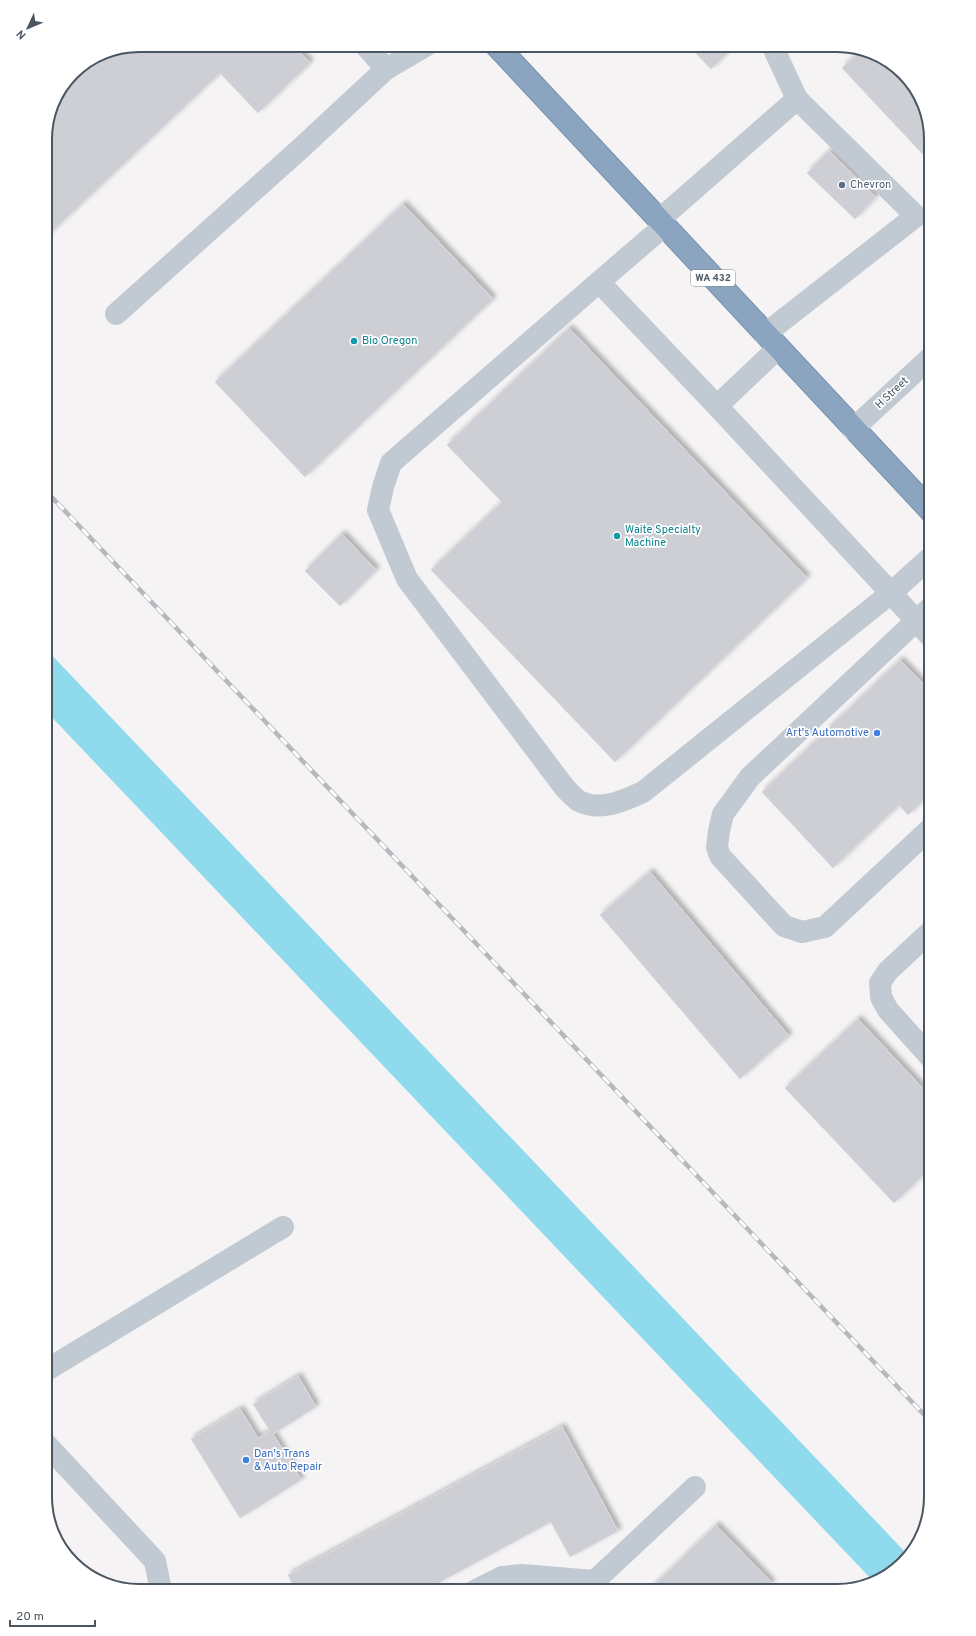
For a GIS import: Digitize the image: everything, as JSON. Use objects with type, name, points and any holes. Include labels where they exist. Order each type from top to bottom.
[{"type":"highway","name":"WA 432","points":[[502,52],[924,504]]},
{"type":"street","points":[[371,52],[386,68]]},
{"type":"street","points":[[116,314],[300,149],[386,68],[415,52]]},
{"type":"street","points":[[717,406],[771,341],[916,216],[797,99],[775,52]]},
{"type":"street","points":[[797,99],[661,223],[599,282],[392,463],[383,487],[378,510],[407,579],[565,788],[579,801],[596,806],[617,804],[643,792],[891,593],[924,563]]},
{"type":"street","points":[[599,282],[891,593],[924,614],[750,777],[723,814],[719,831],[718,847],[720,856],[784,926],[802,932],[824,927],[924,834]]},
{"type":"street","name":"H Street","points":[[853,429],[924,366]]},
{"type":"street","points":[[924,938],[888,971],[880,983],[881,998],[888,1010],[924,1050]]},
{"type":"street","points":[[52,1367],[283,1227]]},
{"type":"street","points":[[52,1451],[155,1561],[160,1584]]},
{"type":"street","points":[[591,1584],[695,1487]]},
{"type":"street","points":[[488,1584],[502,1577],[522,1575],[577,1584]]},
{"type":"water","points":[[52,655],[904,1551],[885,1569],[869,1577],[52,717]]},
{"type":"building","points":[[133,52],[300,52],[310,63],[258,113],[220,73],[52,231],[52,133],[55,117],[61,101],[70,86],[82,74],[101,61]]},
{"type":"building","points":[[695,52],[728,52],[711,69]]},
{"type":"building","points":[[856,55],[875,61],[894,74],[902,82],[915,101],[919,111],[923,128],[924,156],[842,68]]},
{"type":"building","name":"Chevron","points":[[829,151],[876,197],[855,219],[807,173]]},
{"type":"building","name":"Bio Oregon","points":[[403,204],[493,299],[305,477],[215,382]]},
{"type":"building","name":"Waite Specialty Machine","points":[[569,328],[807,578],[615,762],[431,570],[502,502],[447,445]]},
{"type":"building","points":[[342,534],[376,570],[340,606],[305,571]]},
{"type":"building","name":"Art's Automotive","points":[[900,660],[924,685],[924,800],[908,815],[899,805],[833,868],[762,792]]},
{"type":"building","points":[[650,872],[789,1036],[740,1079],[600,915]]},
{"type":"building","points":[[858,1019],[924,1090],[924,1175],[894,1203],[785,1088]]},
{"type":"building","name":"Dan's Trans & Auto Repair","points":[[298,1376],[316,1407],[273,1434],[301,1480],[240,1518],[191,1439],[240,1409],[258,1438],[270,1431],[253,1404]]},
{"type":"building","points":[[562,1427],[618,1531],[570,1557],[551,1522],[436,1584],[292,1584],[288,1575]]},
{"type":"building","points":[[716,1525],[772,1583],[771,1584],[655,1584]]},
{"type":"railway","points":[[52,497],[924,1415]]},
{"type":"place","name":"Chevron","points":[[842,185]]},
{"type":"place","name":"Bio Oregon","points":[[354,341]]},
{"type":"place","name":"Waite Specialty Machine","points":[[617,536]]},
{"type":"place","name":"Art's Automotive","points":[[877,733]]},
{"type":"place","name":"Dan's Trans & Auto Repair","points":[[246,1460]]}]
